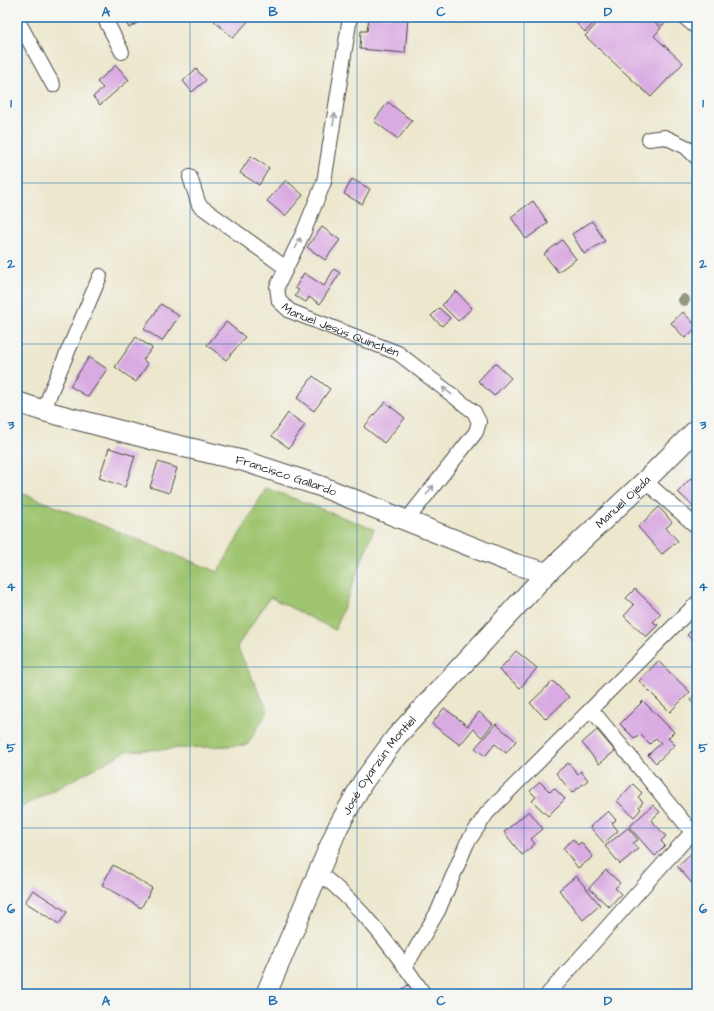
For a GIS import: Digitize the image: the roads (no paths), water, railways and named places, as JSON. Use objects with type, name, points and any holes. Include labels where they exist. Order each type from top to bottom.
[{"type":"street","points":[[104,17],[122,52]]},
{"type":"street","name":"Manuel Jesús Quinchén","points":[[350,17],[324,182],[304,231],[277,288],[279,301],[290,311],[398,353],[474,412],[479,422],[476,432],[406,521]]},
{"type":"street","points":[[684,17],[697,28]]},
{"type":"street","points":[[17,19],[53,85]]},
{"type":"street","points":[[649,139],[666,137],[686,147],[697,158]]},
{"type":"street","points":[[190,177],[199,205],[286,268]]},
{"type":"street","points":[[44,411],[100,276]]},
{"type":"street","name":"Francisco Gallardo","points":[[17,402],[44,411],[159,441],[244,460],[320,486],[515,564],[547,573]]},
{"type":"street","name":"Manuel Ojeda","points":[[547,573],[645,481],[697,429]]},
{"type":"street","points":[[645,481],[697,527]]},
{"type":"street","name":"José Oyarzún Montiel","points":[[266,994],[338,827],[362,782],[396,737],[547,573]]},
{"type":"street","points":[[405,967],[438,911],[467,843],[487,813],[697,603]]},
{"type":"street","points":[[548,994],[664,863],[695,831],[591,709]]},
{"type":"street","points":[[319,873],[352,902],[396,954],[424,994]]}]
